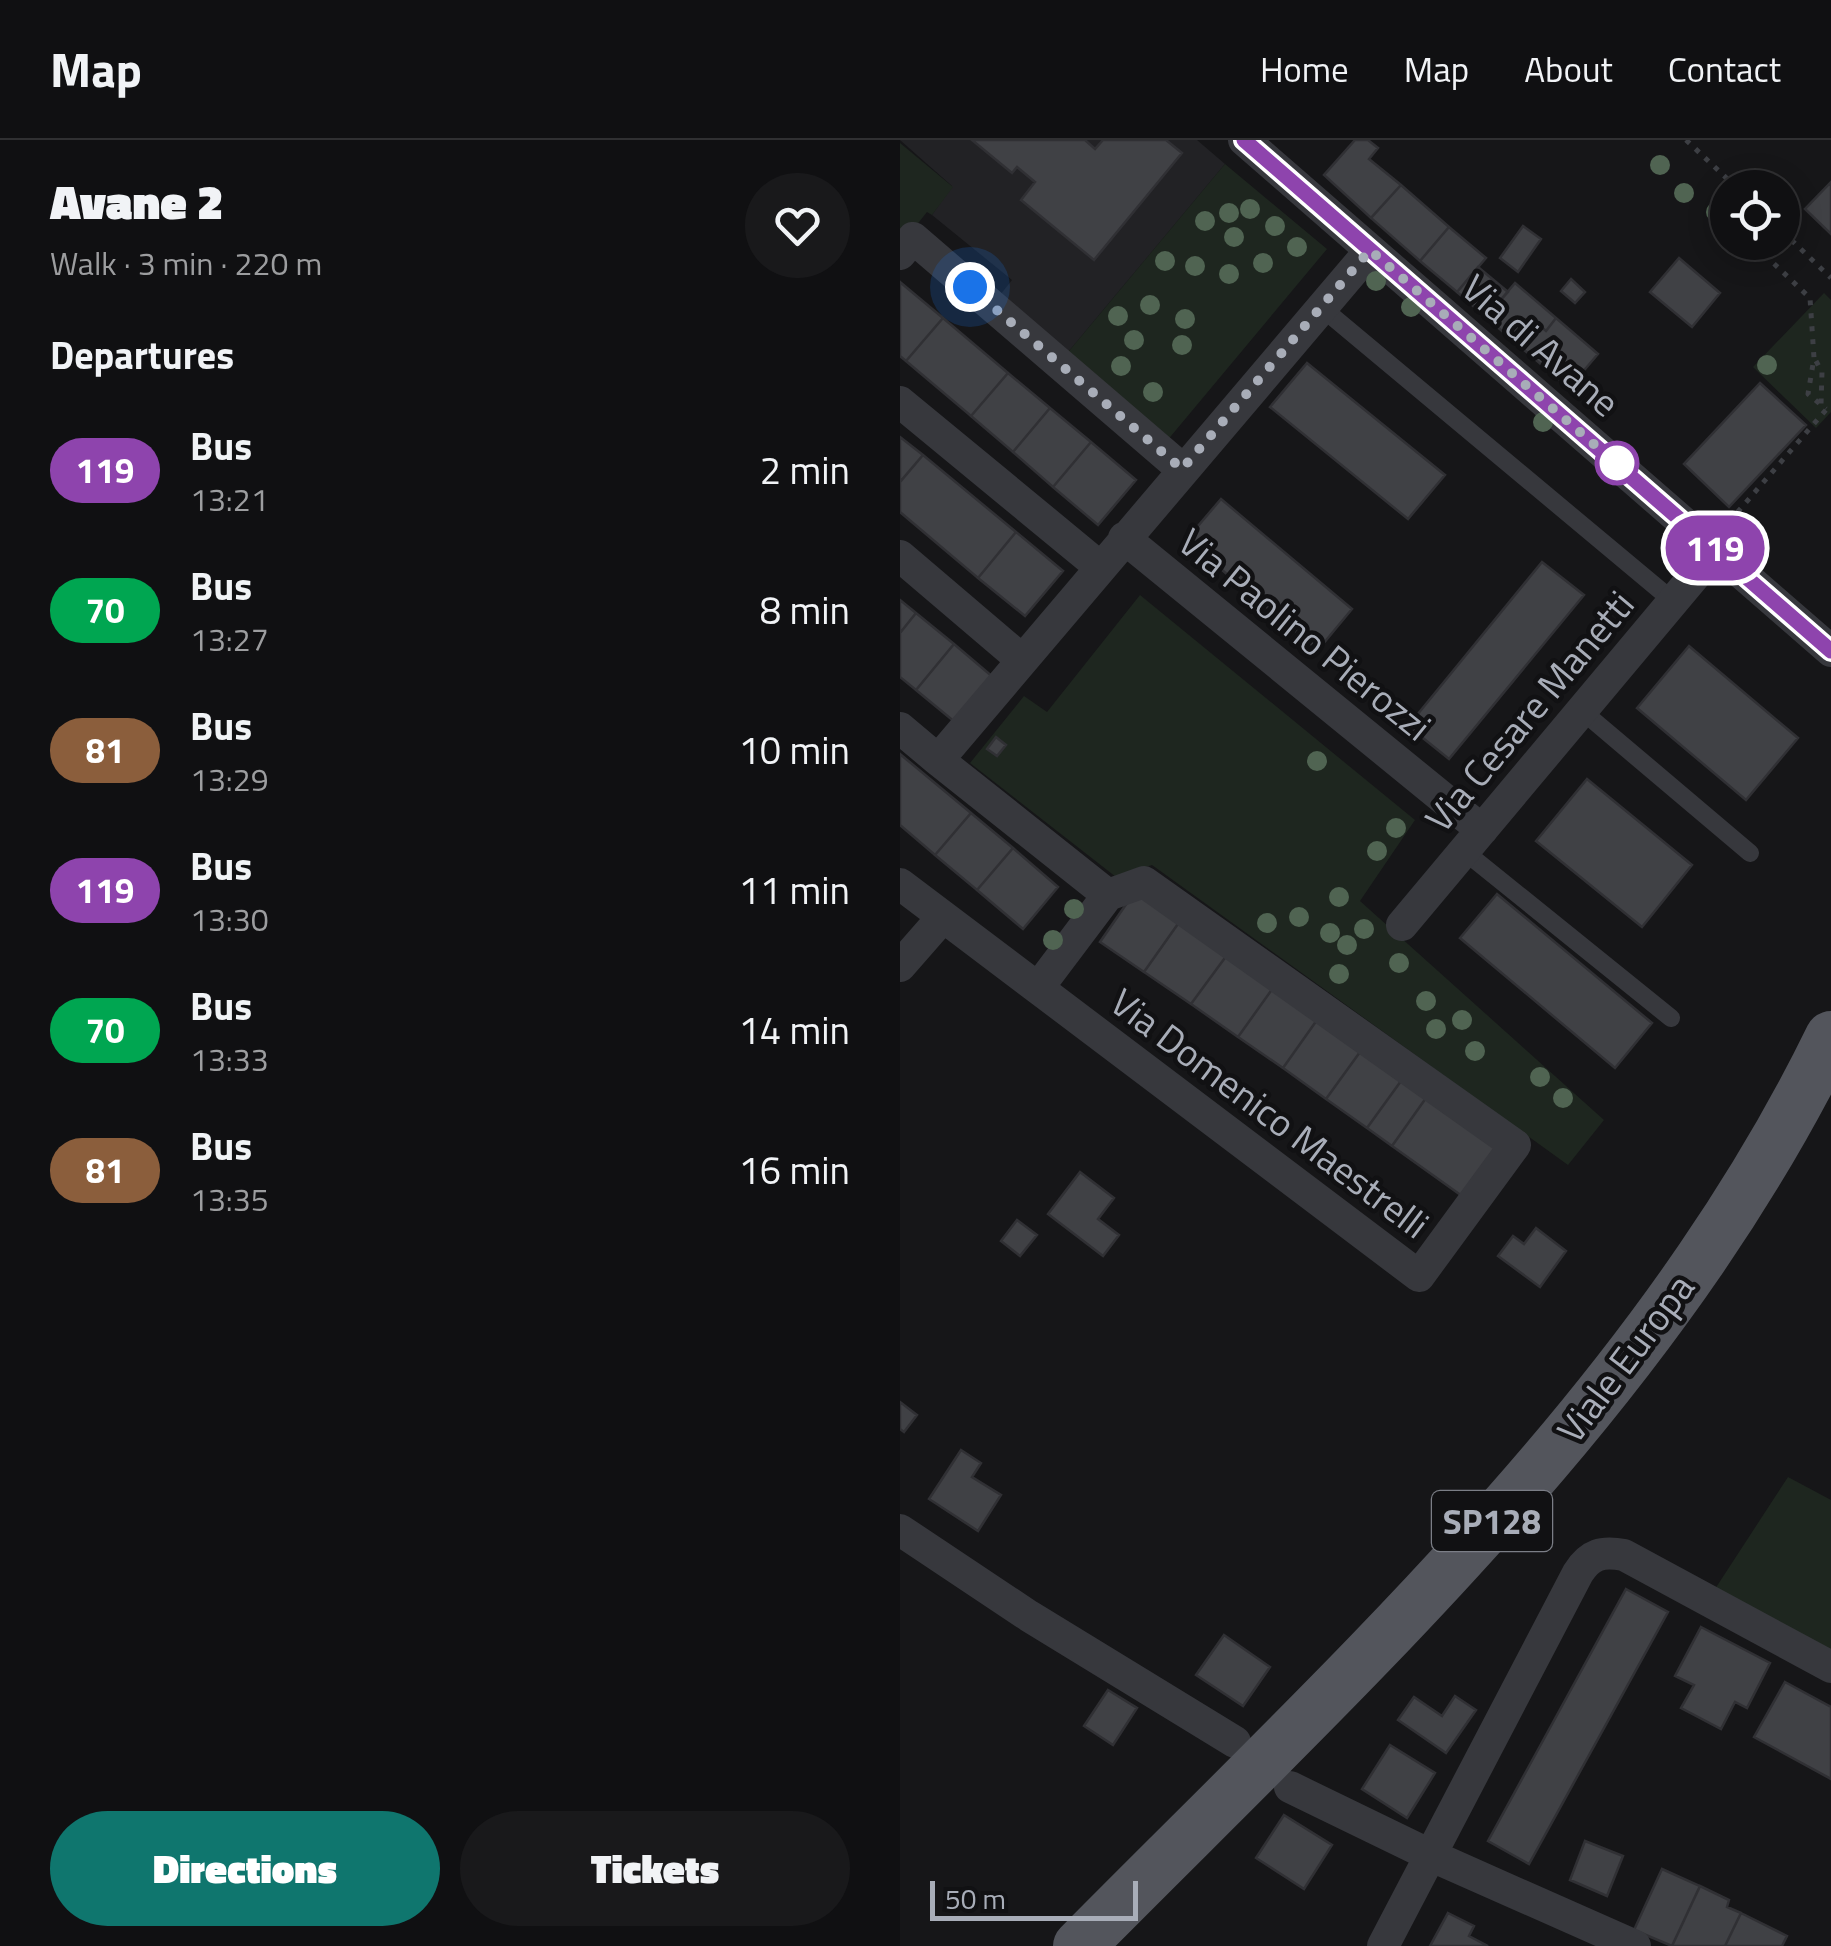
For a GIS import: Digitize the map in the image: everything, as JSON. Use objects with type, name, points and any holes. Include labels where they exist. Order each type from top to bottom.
[{"type":"main road","name":"Viale Europa","points":[[1080,1946],[1339,1683],[1547,1460],[1626,1362],[1718,1232],[1831,1037]]},
{"type":"street","name":"Via di Avane","points":[[1244,140],[1831,651]]},
{"type":"street","points":[[900,254],[913,238],[1182,469]]},
{"type":"street","points":[[938,760],[1370,250]]},
{"type":"street","points":[[900,402],[1100,567]]},
{"type":"street","name":"Via Paolino Pierozzi","points":[[1124,538],[1473,840]]},
{"type":"street","name":"Via Cesare Manetti","points":[[1402,925],[1673,601],[1714,546]]},
{"type":"street","points":[[900,556],[1022,660]]},
{"type":"street","points":[[900,728],[1108,896],[1038,988]]},
{"type":"street","name":"Via Domenico Maestrelli","points":[[900,884],[1419,1276],[1515,1145],[1144,882],[1108,896]]},
{"type":"street","points":[[900,966],[942,918]]},
{"type":"street","points":[[900,1530],[1030,1616],[1236,1742]]},
{"type":"street","points":[[1383,1946],[1578,1574],[1594,1555],[1624,1555],[1831,1667]]},
{"type":"street","points":[[1290,1787],[1432,1856],[1635,1946]]},
{"type":"lane","points":[[1322,306],[1673,601]]},
{"type":"lane","points":[[1581,710],[1750,853]]},
{"type":"lane","points":[[1473,840],[1672,1018]]},
{"type":"path","points":[[1686,140],[1717,170]]},
{"type":"path","points":[[1800,248],[1831,278]]},
{"type":"path","points":[[1770,260],[1810,298],[1814,358],[1808,394],[1826,406]]},
{"type":"path","points":[[1714,546],[1826,406],[1822,372],[1814,358]]},
{"type":"shaded area","points":[[900,140],[1197,140],[1225,164],[1064,357],[996,300],[1012,280],[932,215],[952,186]]},
{"type":"shaded area","points":[[900,143],[953,187],[932,215],[927,212],[900,246]]},
{"type":"shaded area","points":[[1225,164],[1327,249],[1166,442],[1064,357]]},
{"type":"shaded area","points":[[1824,293],[1831,300],[1831,412],[1816,428],[1753,367]]},
{"type":"shaded area","points":[[1140,595],[1415,820],[1360,901],[1604,1120],[1568,1165],[1152,865],[1116,877],[970,763],[1024,696],[1047,712]]},
{"type":"shaded area","points":[[1788,1477],[1831,1500],[1831,1653],[1715,1589]]},
{"type":"building","points":[[972,140],[1085,140],[1095,149],[1103,140],[1166,140],[1182,153],[1094,260],[1021,200],[1035,182],[1017,167],[1012,173]]},
{"type":"building","points":[[1355,140],[1368,140],[1378,148],[1369,159],[1401,185],[1371,218],[1324,175]]},
{"type":"building","points":[[1831,182],[1831,234],[1805,209]]},
{"type":"building","points":[[1401,185],[1449,227],[1420,261],[1371,218]]},
{"type":"building","points":[[1523,226],[1541,239],[1518,272],[1500,258]]},
{"type":"building","points":[[1449,227],[1486,258],[1457,292],[1420,261]]},
{"type":"building","points":[[1679,258],[1720,293],[1692,327],[1650,292]]},
{"type":"building","points":[[1478,267],[1508,292],[1486,317],[1457,292]]},
{"type":"building","points":[[1571,279],[1585,292],[1575,303],[1561,291]]},
{"type":"building","points":[[900,282],[943,318],[906,361],[900,356]]},
{"type":"building","points":[[1515,283],[1556,318],[1546,331],[1536,322],[1517,344],[1486,317]]},
{"type":"building","points":[[943,318],[1008,373],[971,416],[906,361]]},
{"type":"building","points":[[1556,318],[1598,354],[1569,388],[1517,344],[1536,322],[1546,331]]},
{"type":"building","points":[[1307,363],[1445,475],[1408,519],[1270,407]]},
{"type":"building","points":[[1008,373],[1050,408],[1013,452],[971,416]]},
{"type":"building","points":[[1760,383],[1806,425],[1729,507],[1684,464]]},
{"type":"building","points":[[1050,408],[1091,442],[1053,487],[1013,452]]},
{"type":"building","points":[[900,437],[923,455],[900,482]]},
{"type":"building","points":[[1091,442],[1136,480],[1098,525],[1053,487]]},
{"type":"building","points":[[923,455],[1016,532],[978,578],[900,512],[900,482]]},
{"type":"building","points":[[1221,499],[1352,609],[1318,650],[1186,540]]},
{"type":"building","points":[[1016,532],[1063,571],[1025,616],[978,578]]},
{"type":"building","points":[[1542,562],[1584,595],[1449,759],[1408,726]]},
{"type":"building","points":[[900,600],[916,613],[900,633]]},
{"type":"building","points":[[916,613],[954,644],[916,690],[900,677],[900,633]]},
{"type":"building","points":[[954,644],[994,678],[956,723],[916,690]]},
{"type":"building","points":[[1689,646],[1798,738],[1746,800],[1637,708]]},
{"type":"building","points":[[996,737],[1006,745],[997,756],[987,749]]},
{"type":"building","points":[[900,754],[971,813],[935,855],[900,825]]},
{"type":"building","points":[[1587,779],[1692,865],[1642,927],[1536,841]]},
{"type":"building","points":[[971,813],[1013,848],[977,890],[935,855]]},
{"type":"building","points":[[1013,848],[1058,887],[1023,929],[977,890]]},
{"type":"building","points":[[1136,890],[1180,921],[1144,972],[1100,942]]},
{"type":"building","points":[[1497,894],[1652,1023],[1615,1068],[1460,938]]},
{"type":"building","points":[[1180,921],[1227,955],[1191,1004],[1144,972]]},
{"type":"building","points":[[1227,955],[1273,988],[1238,1037],[1191,1004]]},
{"type":"building","points":[[1273,988],[1317,1020],[1283,1068],[1238,1037]]},
{"type":"building","points":[[1317,1020],[1360,1052],[1326,1099],[1283,1068]]},
{"type":"building","points":[[1360,1052],[1401,1081],[1367,1128],[1326,1099]]},
{"type":"building","points":[[1401,1081],[1426,1098],[1392,1146],[1367,1128]]},
{"type":"building","points":[[1426,1098],[1497,1147],[1462,1196],[1392,1146]]},
{"type":"building","points":[[1080,1172],[1114,1198],[1098,1219],[1119,1235],[1103,1256],[1048,1214]]},
{"type":"building","points":[[1017,1220],[1037,1235],[1020,1256],[1001,1241]]},
{"type":"building","points":[[1536,1228],[1566,1251],[1540,1287],[1498,1256],[1513,1236],[1524,1244]]},
{"type":"building","points":[[900,1402],[917,1415],[904,1432],[900,1429]]},
{"type":"building","points":[[961,1450],[981,1463],[972,1477],[1001,1495],[978,1531],[929,1499]]},
{"type":"building","points":[[1626,1589],[1668,1612],[1529,1864],[1488,1841]]},
{"type":"building","points":[[1701,1627],[1770,1663],[1747,1708],[1735,1702],[1721,1729],[1681,1708],[1694,1685],[1675,1676]]},
{"type":"building","points":[[1224,1635],[1270,1667],[1243,1706],[1196,1675]]},
{"type":"building","points":[[1785,1682],[1831,1707],[1831,1779],[1754,1737]]},
{"type":"building","points":[[1108,1690],[1137,1708],[1113,1745],[1084,1726]]},
{"type":"building","points":[[1455,1696],[1476,1710],[1446,1753],[1398,1720],[1414,1697],[1442,1716]]},
{"type":"building","points":[[1390,1745],[1435,1773],[1407,1818],[1362,1789]]},
{"type":"building","points":[[1284,1815],[1332,1845],[1304,1889],[1256,1858]]},
{"type":"building","points":[[1585,1841],[1623,1856],[1607,1896],[1570,1880]]},
{"type":"building","points":[[1662,1869],[1700,1886],[1672,1946],[1634,1930]]},
{"type":"building","points":[[1700,1886],[1729,1900],[1727,1907],[1741,1913],[1725,1946],[1672,1946]]},
{"type":"building","points":[[1448,1913],[1474,1926],[1469,1936],[1488,1946],[1430,1946]]},
{"type":"building","points":[[1741,1913],[1787,1936],[1782,1946],[1725,1946]]},
{"type":"bus line","name":"119","points":[[1244,140],[1831,651]]},
{"type":"route","points":[[970,287],[1182,469],[1370,250],[1626,472],[1617,463]]}]
